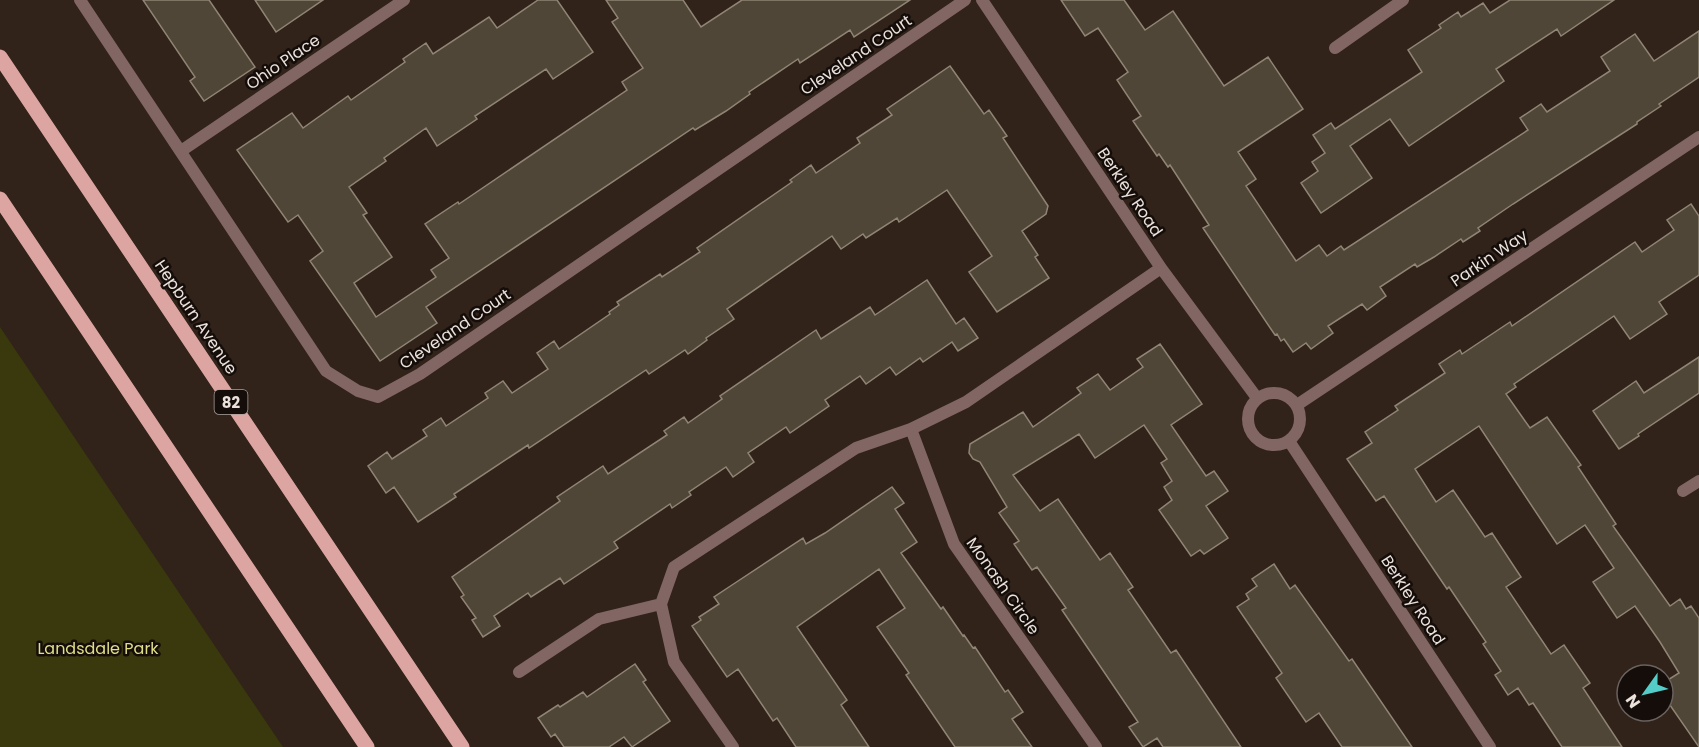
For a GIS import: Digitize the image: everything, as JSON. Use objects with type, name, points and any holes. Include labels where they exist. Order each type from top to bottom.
[{"type":"main road","name":"Hepburn Avenue","points":[[0,57],[462,747]]},
{"type":"main road","points":[[0,198],[367,747]]},
{"type":"street","name":"Cleveland Court","points":[[80,0],[326,371],[358,392],[378,398],[420,374],[965,0]]},
{"type":"street","name":"Ohio Place","points":[[181,151],[404,0]]},
{"type":"street","name":"Berkley Road","points":[[982,0],[1161,268],[1257,398]]},
{"type":"street","points":[[1335,48],[1403,0]]},
{"type":"street","name":"Parkin Way","points":[[1297,405],[1699,137]]},
{"type":"street","points":[[733,747],[674,662],[661,604],[674,567],[856,448],[911,429],[966,402],[1161,268]]},
{"type":"street","points":[[1267,393],[1279,393],[1289,397],[1297,405],[1301,415],[1297,434],[1280,446],[1270,446],[1260,442],[1248,426],[1251,406],[1257,398],[1267,393]]},
{"type":"street","name":"Monash Circle","points":[[911,429],[954,543],[1096,747]]},
{"type":"street","name":"Berkley Road","points":[[1289,441],[1490,747]]},
{"type":"street","points":[[1683,491],[1699,481]]},
{"type":"street","points":[[519,672],[599,619],[661,604]]},
{"type":"green space","name":"Landsdale Park","points":[[0,327],[283,747],[0,747]]},
{"type":"building","points":[[143,0],[209,0],[255,67],[204,101],[190,81],[195,77]]},
{"type":"building","points":[[255,0],[323,0],[276,32]]},
{"type":"building","points":[[538,0],[557,0],[593,52],[553,79],[546,69],[475,116],[477,119],[437,146],[426,128],[384,158],[386,161],[349,187],[367,213],[363,215],[392,257],[354,283],[376,317],[436,277],[431,270],[449,258],[425,224],[458,202],[459,204],[627,90],[622,82],[643,68],[612,22],[618,18],[606,0],[683,0],[701,27],[742,0],[910,0],[854,37],[850,30],[800,63],[798,59],[749,92],[750,94],[726,111],[695,130],[693,128],[426,307],[437,323],[380,361],[310,261],[323,251],[298,215],[288,222],[237,150],[292,113],[303,128],[348,96],[351,100],[405,62],[403,59],[426,43],[433,54],[489,17],[497,28]]},
{"type":"building","points":[[1061,0],[1124,0],[1145,30],[1173,11],[1224,86],[1268,57],[1303,109],[1238,152],[1256,179],[1246,186],[1296,261],[1319,245],[1327,256],[1341,246],[1344,250],[1528,130],[1520,118],[1541,104],[1547,112],[1610,71],[1601,57],[1635,34],[1654,61],[1699,31],[1699,77],[1659,104],[1661,106],[1637,124],[1478,228],[1480,231],[1463,242],[1461,239],[1417,267],[1415,264],[1380,287],[1386,296],[1367,310],[1362,304],[1328,326],[1333,333],[1311,349],[1306,343],[1293,352],[1284,339],[1281,341],[1277,334],[1275,335],[1203,228],[1209,225],[1170,165],[1168,167],[1159,154],[1157,156],[1133,121],[1141,116],[1117,80],[1128,72],[1098,28],[1085,36]]},
{"type":"building","points":[[1510,0],[1614,0],[1561,36],[1557,29],[1496,69],[1504,81],[1409,146],[1390,119],[1350,146],[1372,178],[1321,213],[1301,183],[1318,171],[1312,162],[1325,153],[1313,135],[1331,123],[1335,129],[1422,72],[1408,50],[1441,28],[1439,25],[1458,12],[1461,17],[1483,3],[1490,13]]},
{"type":"building","points":[[950,66],[984,114],[989,110],[1007,136],[1003,138],[1048,206],[1046,214],[1022,231],[1038,255],[1035,257],[1049,278],[997,312],[969,272],[992,256],[947,190],[899,222],[897,218],[866,238],[863,234],[841,249],[832,236],[727,309],[734,319],[706,338],[707,340],[688,354],[685,350],[649,374],[646,370],[529,448],[528,445],[454,494],[456,497],[418,522],[394,487],[386,493],[368,466],[387,452],[392,459],[427,436],[423,430],[441,418],[446,426],[488,398],[485,393],[503,381],[512,393],[548,369],[537,353],[554,341],[559,349],[610,314],[609,312],[619,305],[617,302],[660,274],[662,277],[700,252],[697,248],[792,182],[790,180],[811,165],[816,173],[860,143],[857,138],[892,115],[887,109]]},
{"type":"building","points":[[1691,204],[1699,216],[1699,275],[1659,302],[1667,314],[1630,339],[1614,316],[1514,384],[1516,387],[1506,394],[1530,428],[1547,417],[1581,465],[1578,467],[1616,524],[1613,526],[1670,606],[1680,599],[1686,609],[1691,606],[1699,618],[1699,747],[1675,712],[1675,676],[1679,673],[1675,663],[1635,606],[1617,618],[1593,582],[1614,568],[1585,525],[1557,544],[1479,426],[1415,469],[1436,502],[1453,490],[1485,537],[1492,533],[1521,577],[1506,587],[1551,654],[1564,645],[1590,683],[1583,688],[1622,747],[1562,747],[1533,703],[1529,705],[1518,688],[1508,695],[1495,675],[1501,671],[1483,644],[1486,642],[1449,587],[1447,589],[1384,496],[1376,501],[1347,459],[1372,443],[1365,432],[1398,410],[1395,406],[1445,373],[1439,364],[1460,350],[1462,354],[1510,322],[1512,326],[1635,242],[1642,252],[1674,230],[1667,220]]},
{"type":"building","points":[[927,280],[956,324],[964,318],[978,338],[958,351],[952,342],[923,362],[920,358],[896,375],[890,367],[866,384],[860,376],[825,400],[829,406],[790,433],[786,427],[748,453],[754,462],[733,477],[726,467],[689,492],[691,495],[672,508],[670,504],[614,542],[618,548],[564,584],[560,578],[531,597],[528,593],[494,616],[500,626],[483,637],[472,620],[476,618],[461,597],[464,595],[452,577],[560,501],[557,497],[603,466],[608,474],[667,435],[664,431],[684,417],[688,423],[722,399],[720,396],[816,330],[821,339],[870,307],[875,315]]},
{"type":"building","points":[[1160,344],[1202,404],[1171,425],[1206,476],[1214,471],[1228,491],[1206,506],[1228,538],[1204,554],[1200,550],[1191,556],[1159,510],[1172,500],[1164,487],[1172,481],[1161,463],[1167,459],[1144,425],[1095,458],[1079,434],[1013,475],[1040,511],[1058,499],[1100,560],[1110,553],[1133,587],[1128,590],[1171,653],[1176,650],[1241,747],[1163,747],[1157,738],[1143,747],[1129,727],[1138,722],[1062,610],[1066,608],[1037,567],[1032,570],[1014,544],[1019,541],[999,513],[1007,507],[980,462],[973,459],[969,453],[970,444],[1023,412],[1033,427],[1081,393],[1077,388],[1098,374],[1110,390],[1143,367],[1137,359]]},
{"type":"building","points":[[1699,357],[1699,393],[1619,449],[1593,411],[1636,381],[1644,393]]},
{"type":"building","points":[[892,487],[904,503],[895,509],[917,542],[901,553],[941,609],[943,607],[963,636],[973,648],[975,647],[1005,692],[1008,690],[1023,712],[1012,719],[1032,747],[955,747],[906,675],[909,673],[877,627],[905,608],[879,569],[797,627],[847,700],[841,705],[869,747],[796,747],[777,718],[773,721],[738,669],[727,677],[692,626],[701,620],[699,617],[719,604],[714,597],[803,538],[806,544],[825,533]]},
{"type":"building","points":[[1274,564],[1290,589],[1295,585],[1349,661],[1352,659],[1412,747],[1342,747],[1319,713],[1306,722],[1276,678],[1282,673],[1237,607],[1249,599],[1246,594],[1257,586],[1252,579]]},
{"type":"building","points":[[635,664],[646,680],[643,682],[670,721],[632,747],[624,737],[609,747],[564,747],[555,734],[551,737],[538,718],[583,692],[587,697]]}]
